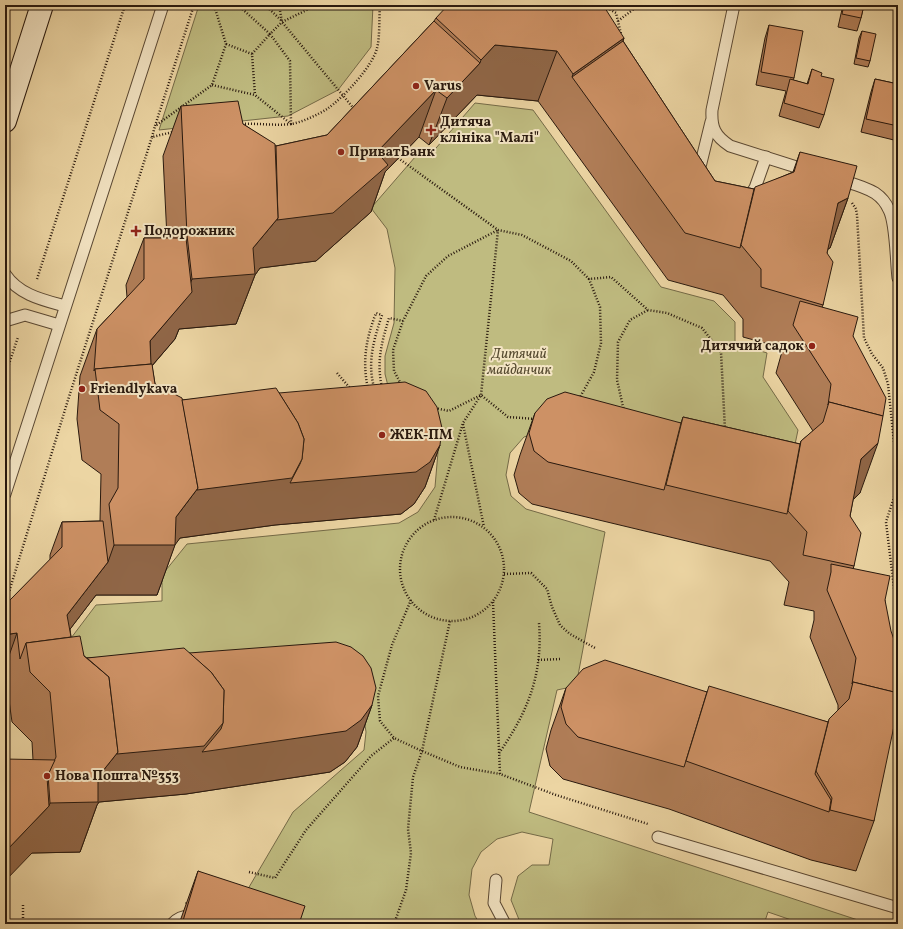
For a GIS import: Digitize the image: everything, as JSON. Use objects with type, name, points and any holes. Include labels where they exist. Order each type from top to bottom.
[{"type":"main road","points":[[5,121],[42,5]]},
{"type":"lane","points":[[5,494],[163,5]]},
{"type":"lane","points":[[701,188],[699,182],[699,171],[712,122],[712,110],[734,5]]},
{"type":"lane","points":[[712,122],[716,132],[722,140],[730,146],[867,189],[876,194],[890,211],[893,224],[898,278]]},
{"type":"lane","points":[[737,206],[748,198],[755,188],[766,157]]},
{"type":"lane","points":[[5,274],[9,280],[32,296],[65,306]]},
{"type":"lane","points":[[5,321],[25,315],[59,325]]},
{"type":"lane","points":[[658,838],[898,908]]},
{"type":"lane","points":[[496,880],[494,903],[505,924]]},
{"type":"lane","points":[[172,924],[183,917],[194,915],[224,924]]},
{"type":"path","points":[[32,296],[125,5]]},
{"type":"path","points":[[5,605],[68,400],[194,5]]},
{"type":"path","points":[[155,126],[212,85],[226,44],[214,5]]},
{"type":"path","points":[[238,5],[270,34],[290,61],[291,124]]},
{"type":"path","points":[[265,5],[282,22],[357,112]]},
{"type":"path","points":[[279,5],[282,22]]},
{"type":"path","points":[[255,95],[252,54],[282,22],[317,5]]},
{"type":"path","points":[[242,124],[291,124],[305,120],[328,109],[343,96],[367,69],[377,48],[380,5]]},
{"type":"path","points":[[602,5],[616,13],[621,36]]},
{"type":"path","points":[[618,21],[639,5]]},
{"type":"path","points":[[226,44],[252,54]]},
{"type":"path","points":[[212,85],[255,95],[291,124]]},
{"type":"path","points":[[152,137],[174,132]]},
{"type":"path","points":[[398,158],[498,230],[522,235],[571,261],[589,279],[600,307],[601,343],[594,372],[579,398],[574,403]]},
{"type":"path","points":[[848,200],[856,209],[857,215],[864,338],[872,354],[883,368],[888,384],[898,481]]},
{"type":"path","points":[[404,390],[394,371],[393,350],[403,321],[426,276],[448,256],[498,230]]},
{"type":"path","points":[[434,520],[463,423],[481,395],[498,230]]},
{"type":"path","points":[[589,279],[611,277],[648,310],[667,313],[702,328],[721,352],[725,434]]},
{"type":"path","points":[[625,412],[617,380],[618,342],[630,320],[648,310]]},
{"type":"path","points":[[368,391],[365,377],[364,356],[369,331],[376,313],[382,316],[375,333],[371,355],[372,377],[375,389]]},
{"type":"path","points":[[5,376],[25,315]]},
{"type":"path","points":[[383,391],[379,376],[379,355],[384,335],[390,318],[403,321]]},
{"type":"path","points":[[337,373],[351,390]]},
{"type":"path","points":[[430,407],[449,411],[481,395]]},
{"type":"path","points":[[481,395],[508,417],[538,420]]},
{"type":"path","points":[[463,423],[484,527]]},
{"type":"path","points":[[898,485],[886,522],[898,621]]},
{"type":"path","points":[[451,517],[468,519],[484,527],[496,540],[503,556],[504,574],[500,589],[493,602],[476,615],[466,619],[450,621],[433,617],[417,608],[406,594],[400,577],[401,559],[407,543],[418,529],[434,520],[451,517]]},
{"type":"path","points":[[504,574],[531,573],[547,589],[560,625],[570,634],[595,648]]},
{"type":"path","points":[[411,600],[392,645],[378,696],[380,721],[394,738],[460,767],[500,774],[556,795],[651,824]]},
{"type":"path","points":[[493,602],[500,774]]},
{"type":"path","points":[[394,924],[406,890],[411,853],[408,829],[413,777],[422,751],[450,621]]},
{"type":"path","points":[[499,754],[510,737],[528,701],[534,684],[541,640],[540,623]]},
{"type":"path","points":[[538,660],[561,659]]},
{"type":"path","points":[[249,872],[275,878],[306,830],[371,756],[394,738]]},
{"type":"path","points":[[23,905],[23,924]]},
{"type":"green space","points":[[199,5],[373,5],[371,47],[338,90],[288,116],[159,130]]},
{"type":"green space","name":"Дитячий майданчик","points":[[475,103],[533,110],[661,287],[714,301],[735,322],[735,343],[767,353],[763,377],[798,430],[788,478],[545,430],[524,437],[510,453],[506,475],[511,496],[526,509],[605,532],[576,686],[557,690],[529,812],[870,924],[803,924],[768,912],[765,921],[746,922],[742,924],[523,924],[520,922],[511,900],[518,876],[532,865],[549,865],[553,839],[522,832],[497,839],[481,852],[472,869],[469,895],[475,916],[480,924],[258,924],[185,903],[245,894],[293,812],[364,750],[366,732],[363,712],[70,698],[62,650],[96,605],[162,601],[162,575],[187,544],[399,523],[418,512],[435,487],[438,452],[420,429],[392,402],[385,374],[385,356],[394,323],[395,268],[387,229],[371,208],[422,149],[430,155]]},
{"type":"building","points":[[448,5],[603,5],[624,38],[573,74],[557,51],[495,45],[481,60],[436,18]]},
{"type":"building","points":[[844,5],[864,5],[861,18],[842,14]]},
{"type":"building","points":[[434,21],[480,63],[447,98],[436,90],[377,152],[388,165],[333,213],[277,220],[276,146],[327,135]]},
{"type":"building","points":[[769,25],[803,31],[794,78],[761,72]]},
{"type":"building","points":[[862,31],[876,34],[870,61],[856,58]]},
{"type":"building","points":[[623,41],[715,181],[754,189],[740,248],[685,233],[572,77]]},
{"type":"building","points":[[812,69],[822,73],[821,76],[834,79],[824,115],[784,103],[790,79],[808,84]]},
{"type":"building","points":[[875,79],[898,84],[898,126],[866,119]]},
{"type":"building","points":[[238,101],[243,124],[275,144],[278,218],[253,248],[255,274],[192,279],[187,235],[181,106]]},
{"type":"building","points":[[800,152],[857,166],[848,198],[838,203],[827,253],[833,262],[823,305],[761,287],[761,269],[741,245],[755,187],[794,172]]},
{"type":"building","points":[[144,238],[186,238],[192,292],[150,341],[151,364],[95,369],[94,371],[97,329],[144,279]]},
{"type":"building","points":[[800,301],[858,317],[853,336],[886,398],[883,416],[829,402],[828,405],[831,384],[793,325]]},
{"type":"building","points":[[152,364],[155,384],[182,398],[198,488],[176,517],[175,545],[114,545],[109,504],[118,488],[119,424],[100,410],[95,369]]},
{"type":"building","points":[[405,382],[426,391],[437,407],[442,428],[440,445],[430,462],[416,472],[290,483],[302,459],[304,439],[298,423],[279,393]]},
{"type":"building","points":[[276,388],[298,423],[304,439],[302,459],[292,478],[197,490],[198,488],[182,400]]},
{"type":"building","points":[[565,392],[681,423],[664,490],[548,462],[534,451],[529,433],[535,413],[547,399]]},
{"type":"building","points":[[829,402],[883,416],[878,443],[861,459],[850,516],[861,533],[854,566],[803,555],[807,532],[788,511],[801,441],[823,422]]},
{"type":"building","points":[[683,417],[800,444],[787,514],[666,485]]},
{"type":"building","points":[[103,521],[108,562],[67,615],[71,637],[26,643],[20,659],[17,633],[10,634],[10,600],[62,547],[62,522]]},
{"type":"building","points":[[831,564],[890,576],[885,600],[891,631],[898,651],[898,693],[853,682],[852,684],[856,658],[827,590],[831,572]]},
{"type":"building","points":[[80,636],[84,656],[109,677],[118,752],[98,777],[98,802],[50,803],[48,774],[56,757],[50,692],[30,672],[26,643]]},
{"type":"building","points":[[336,642],[351,647],[363,656],[371,668],[376,688],[372,705],[361,720],[346,731],[202,752],[221,729],[223,723],[224,690],[211,672],[189,653]]},
{"type":"building","points":[[184,648],[211,672],[224,690],[223,723],[204,746],[117,754],[118,752],[109,677],[87,658]]},
{"type":"building","points":[[605,660],[707,692],[684,767],[578,737],[566,724],[561,707],[566,688],[583,669]]},
{"type":"building","points":[[853,682],[898,693],[898,707],[874,821],[830,810],[832,798],[816,771],[829,719],[849,699]]},
{"type":"building","points":[[709,686],[828,722],[815,774],[831,800],[829,812],[686,761]]},
{"type":"building","points":[[5,759],[55,760],[47,777],[49,806],[5,852]]},
{"type":"building","points":[[198,871],[305,906],[299,924],[182,924]]},
{"type":"place","name":"Varus","points":[[416,86]]},
{"type":"place","name":"Дитяча клініка \"Малі\"","points":[[431,130]]},
{"type":"place","name":"ПриватБанк","points":[[341,152]]},
{"type":"place","name":"Подорожник","points":[[136,231]]},
{"type":"place","name":"Дитячий садок","points":[[812,346]]},
{"type":"place","name":"Friendlykava","points":[[82,389]]},
{"type":"place","name":"ЖЕК-ПМ","points":[[382,435]]},
{"type":"place","name":"Нова Пошта №353","points":[[47,776]]}]
